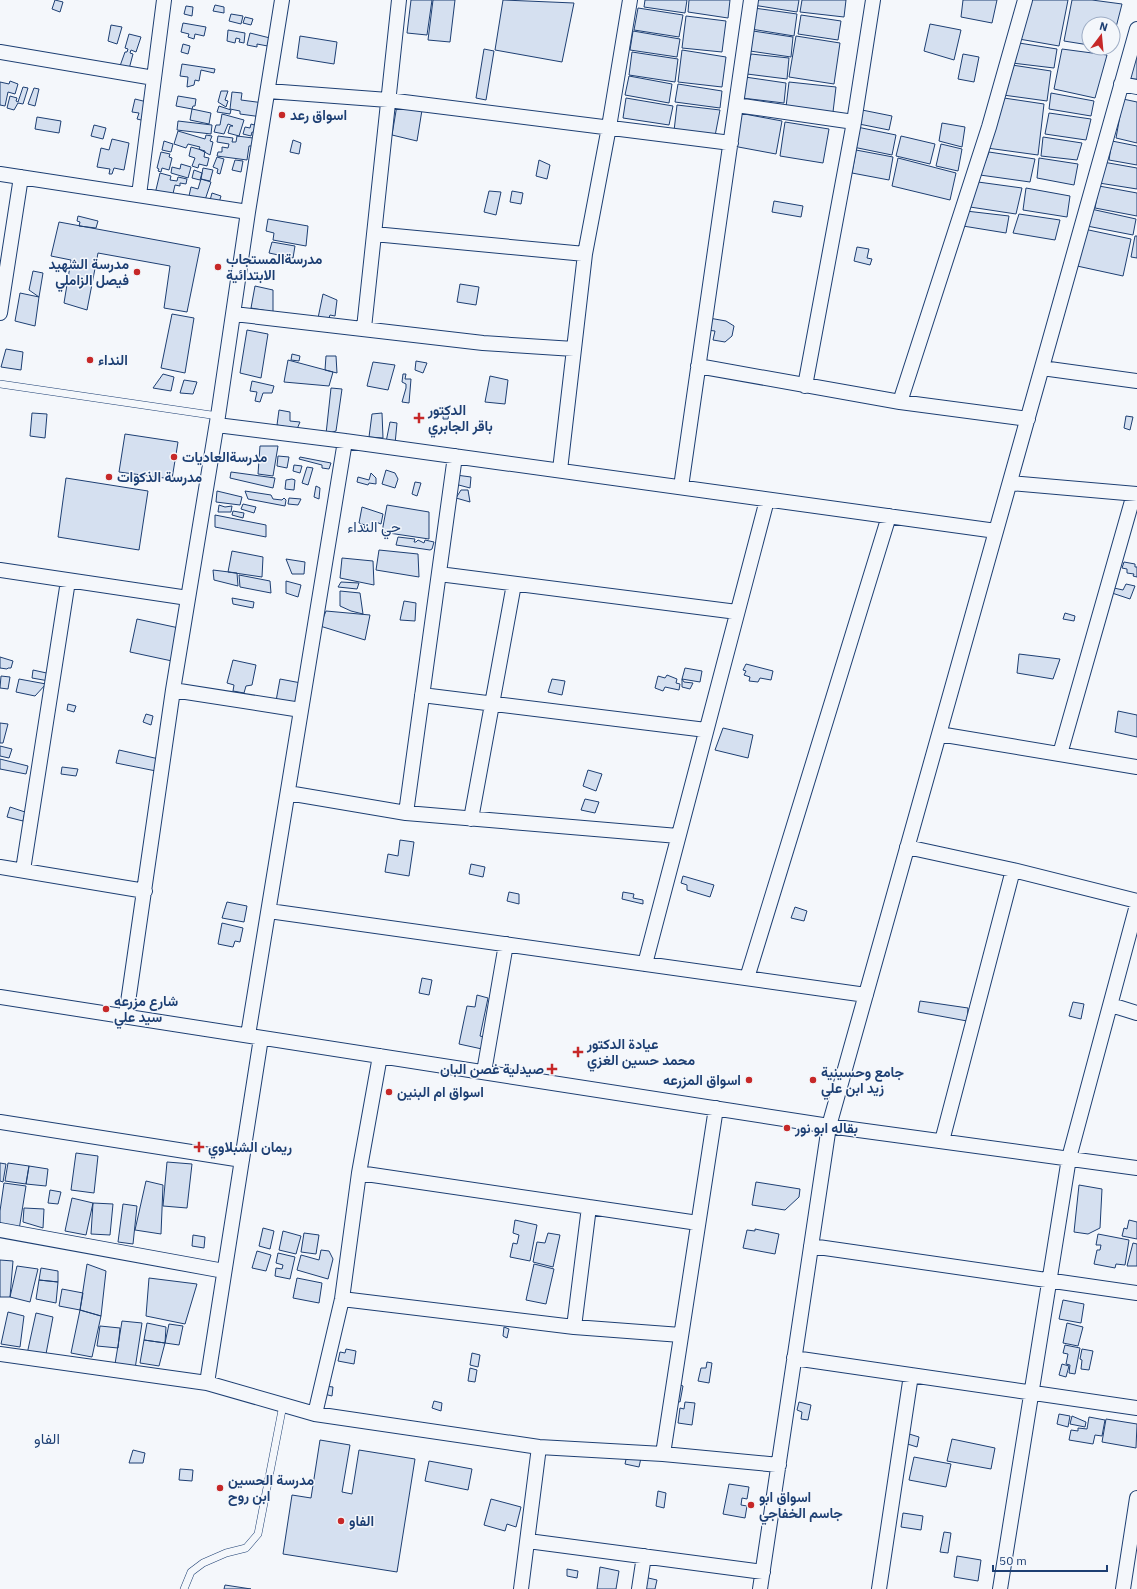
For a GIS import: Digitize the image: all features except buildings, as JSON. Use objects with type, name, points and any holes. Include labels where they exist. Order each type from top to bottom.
[{"type":"street","points":[[139,195],[164,0]]},
{"type":"street","points":[[126,1016],[173,690],[218,421],[248,212],[282,0]]},
{"type":"street","points":[[364,328],[399,0]]},
{"type":"street","points":[[560,470],[584,254],[609,127],[630,0]]},
{"type":"street","points":[[681,487],[751,0]]},
{"type":"street","points":[[805,386],[854,122],[872,0]]},
{"type":"street","points":[[900,402],[989,127],[1025,0]]},
{"type":"street","points":[[760,1589],[829,1126],[1137,29]]},
{"type":"street","points":[[0,52],[154,78]]},
{"type":"street","points":[[1121,84],[1137,87]]},
{"type":"street","points":[[268,90],[388,100],[731,143]]},
{"type":"street","points":[[736,105],[854,122]]},
{"type":"street","points":[[0,174],[248,212]]},
{"type":"street","points":[[0,313],[21,177]]},
{"type":"street","points":[[374,234],[584,254]]},
{"type":"street","points":[[234,314],[482,342],[574,349]]},
{"type":"street","points":[[698,366],[900,402],[1028,419]]},
{"type":"street","points":[[1042,368],[1137,381]]},
{"type":"street","points":[[218,421],[345,441],[996,531]]},
{"type":"street","points":[[207,1383],[242,1160],[269,910],[345,441]]},
{"type":"street","points":[[406,813],[455,456]]},
{"type":"street","points":[[1010,483],[1135,494],[1060,754]]},
{"type":"street","points":[[645,964],[767,500]]},
{"type":"street","points":[[747,978],[889,516]]},
{"type":"street","points":[[0,570],[188,598]]},
{"type":"street","points":[[439,574],[737,612]]},
{"type":"street","points":[[23,870],[68,581]]},
{"type":"street","points":[[471,819],[514,584]]},
{"type":"street","points":[[173,690],[301,710]]},
{"type":"street","points":[[422,695],[706,730]]},
{"type":"street","points":[[939,734],[1137,767]]},
{"type":"street","points":[[288,793],[406,813],[678,836]]},
{"type":"street","points":[[907,847],[1013,870],[1137,901]]},
{"type":"street","points":[[0,867],[145,891]]},
{"type":"street","points":[[942,1141],[1013,870]]},
{"type":"street","points":[[1000,1589],[1030,1393],[1050,1281],[1069,1158],[1137,905]]},
{"type":"street","points":[[269,910],[866,995]]},
{"type":"street","points":[[484,1072],[506,944]]},
{"type":"street","points":[[0,997],[829,1126],[1137,1168]]},
{"type":"street","points":[[1111,1005],[1137,1013]]},
{"type":"street","points":[[315,1414],[342,1299],[359,1173],[380,1056]]},
{"type":"street","points":[[663,1454],[716,1108]]},
{"type":"street","points":[[0,1122],[242,1160]]},
{"type":"street","points":[[359,1173],[698,1223]]},
{"type":"street","points":[[574,1326],[589,1207]]},
{"type":"street","points":[[0,1230],[224,1271]]},
{"type":"street","points":[[811,1246],[1137,1293]]},
{"type":"street","points":[[342,1299],[574,1326],[681,1335]]},
{"type":"street","points":[[0,1354],[207,1383],[315,1414],[539,1447],[663,1454],[778,1465]]},
{"type":"street","points":[[794,1358],[1137,1408]]},
{"type":"street","points":[[879,1589],[911,1375]]},
{"type":"street","points":[[521,1589],[539,1447]]},
{"type":"street","points":[[1124,1589],[1137,1498]]},
{"type":"street","points":[[528,1541],[763,1572]]},
{"type":"street","points":[[639,1589],[644,1556]]},
{"type":"lane","points":[[0,384],[218,421]]},
{"type":"lane","points":[[184,1589],[191,1572],[203,1563],[226,1553],[246,1548],[258,1534],[283,1405]]},
{"type":"place","name":"اسواق رعد","points":[[282,115]]},
{"type":"place","name":"مدرسةالمستجاب الابتدائية","points":[[218,267]]},
{"type":"place","name":"مدرسة الشهيد فيصل الزاملي","points":[[137,272]]},
{"type":"place","name":"النداء","points":[[90,360]]},
{"type":"place","name":"الدكتور باقر الجابري","points":[[419,418]]},
{"type":"place","name":"مدرسةالعاديات","points":[[174,457]]},
{"type":"place","name":"مدرسة الذكوات","points":[[109,477]]},
{"type":"place","name":"شارع مزرعه سيد علي","points":[[106,1009]]},
{"type":"place","name":"عيادة الدكتور محمد حسين الغزي","points":[[578,1052]]},
{"type":"place","name":"صيدلية غصن البان","points":[[552,1069]]},
{"type":"place","name":"اسواق المزرعه","points":[[749,1080]]},
{"type":"place","name":"جامع وحسينية زيد ابن علي","points":[[813,1080]]},
{"type":"place","name":"اسواق ام البنين","points":[[389,1092]]},
{"type":"place","name":"بقاله ابو نور","points":[[787,1128]]},
{"type":"place","name":"ريمان الشبلاوي","points":[[199,1147]]},
{"type":"place","name":"مدرسة الحسين ابن روح","points":[[220,1488]]},
{"type":"place","name":"اسواق ابو جاسم الخفاجي","points":[[751,1505]]},
{"type":"place","name":"الفاو","points":[[341,1521]]},
{"type":"district","name":"حي النداء","points":[[374,526]]},
{"type":"district","name":"الفاو","points":[[47,1438]]}]
